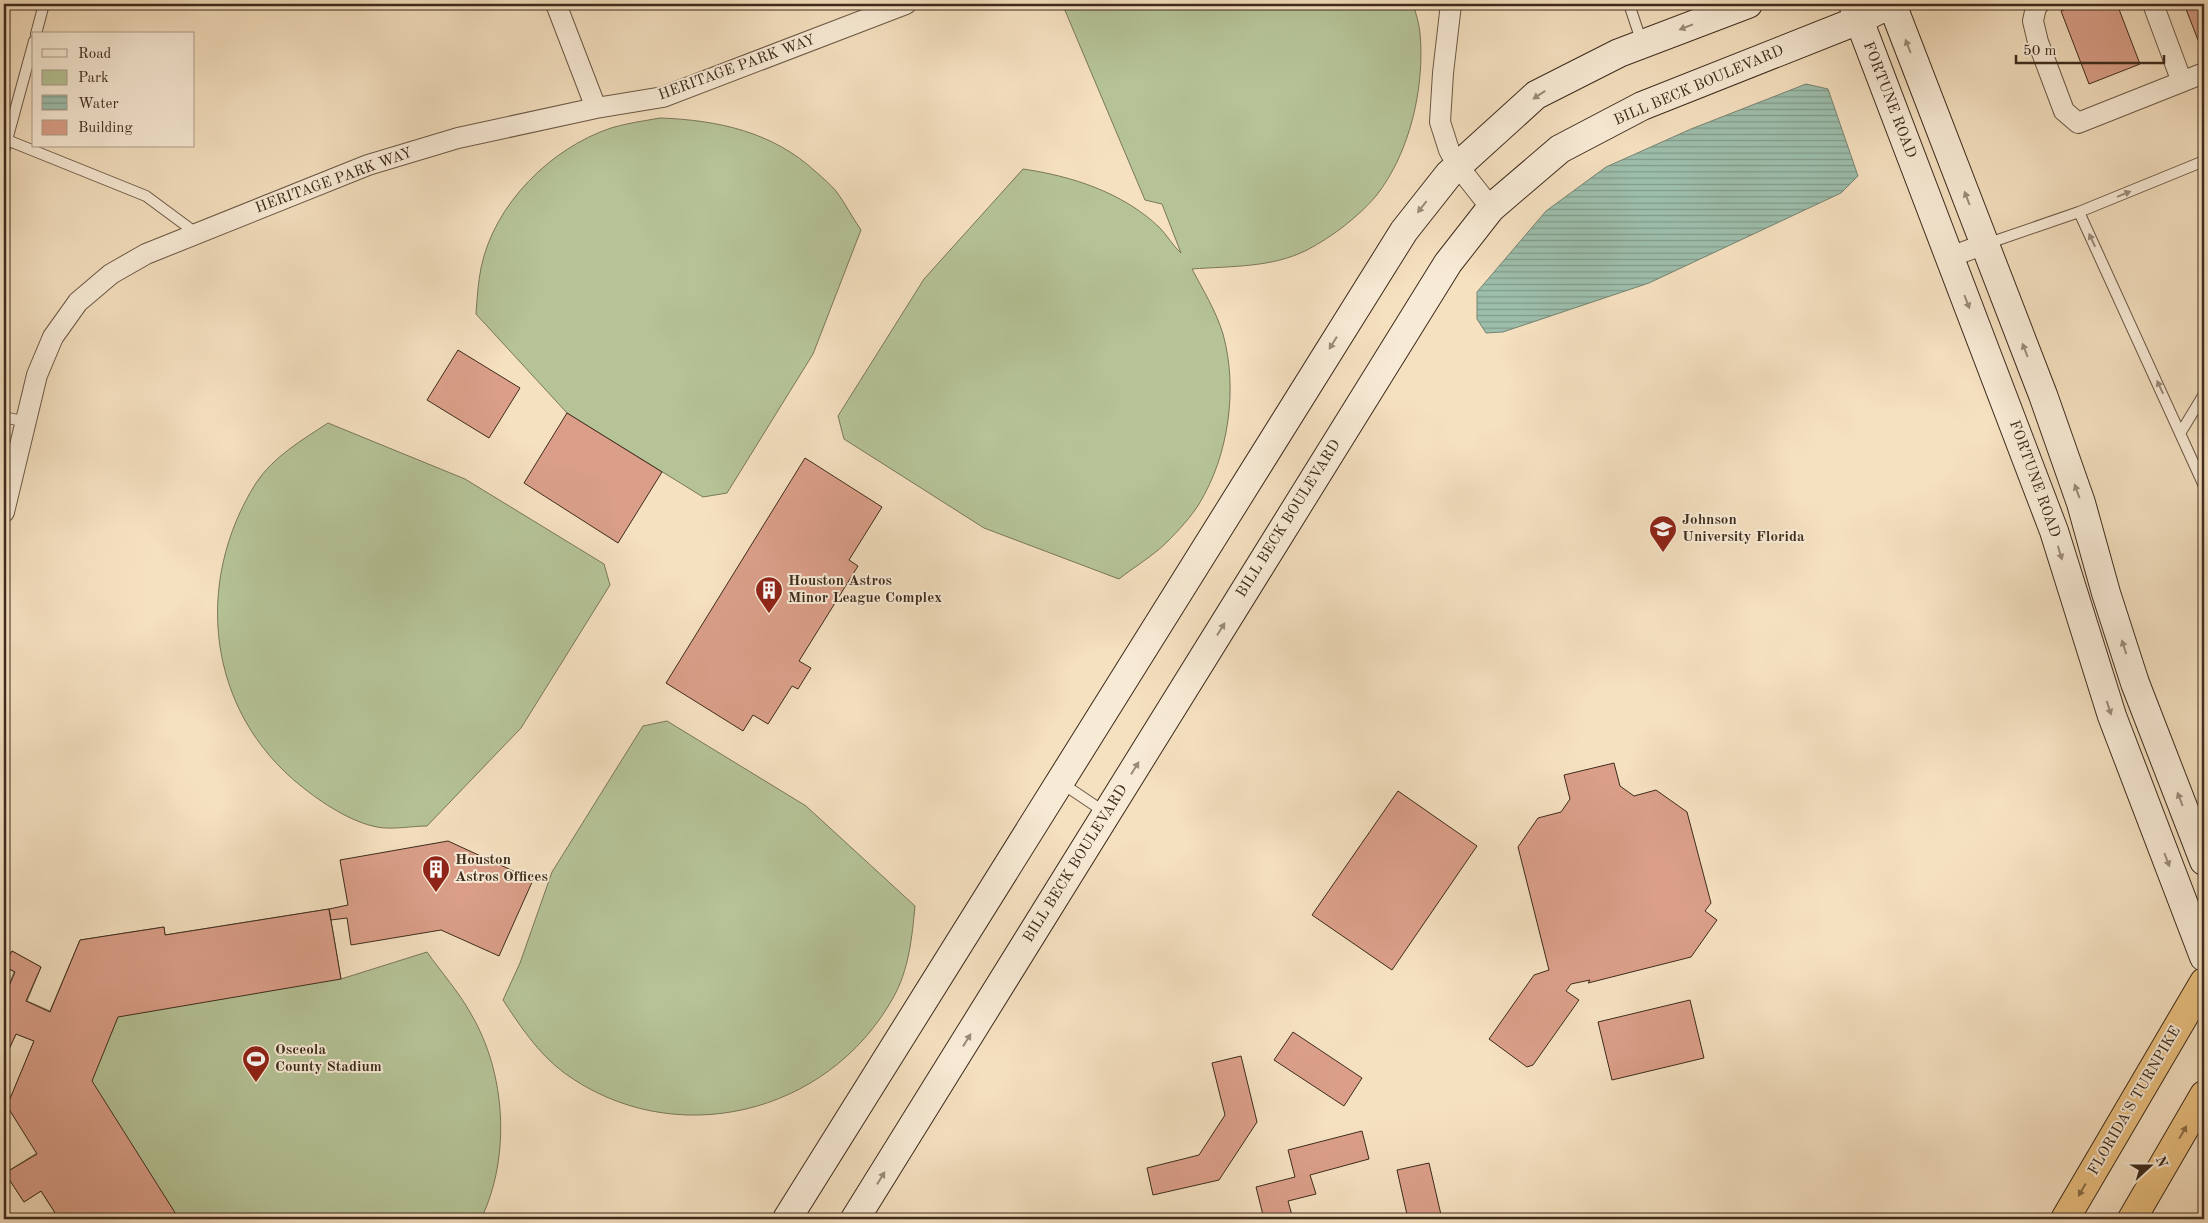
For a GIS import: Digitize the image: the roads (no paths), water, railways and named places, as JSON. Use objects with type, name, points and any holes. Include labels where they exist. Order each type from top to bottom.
[{"type":"highway","name":"FLORIDA'S TURNPIKE","points":[[2065,1219],[2204,982]]},
{"type":"highway","points":[[2132,1219],[2204,1095]]},
{"type":"street","points":[[556,4],[596,108]]},
{"type":"street","name":"HERITAGE PARK WAY","points":[[4,512],[37,375],[52,336],[78,302],[111,274],[146,254],[368,165],[458,138],[596,108],[663,97],[906,4]]},
{"type":"street","points":[[1451,4],[1443,73],[1440,122],[1449,150],[1458,166],[1491,208]]},
{"type":"street","points":[[787,1219],[1404,231],[1449,174],[1536,95],[1619,53],[1748,4]]},
{"type":"street","points":[[1891,4],[2043,395],[2081,503],[2106,594],[2135,684],[2204,861]]},
{"type":"street","name":"BILL BECK BOULEVARD","points":[[855,1219],[1448,263],[1491,208],[1560,148],[1642,106],[1856,12],[1891,4]]},
{"type":"street","points":[[2040,4],[2036,7],[2032,21],[2038,42],[2064,111],[2078,123],[2204,73]]},
{"type":"street","points":[[2153,4],[2182,82]]},
{"type":"street","name":"FORTUNE ROAD","points":[[1856,12],[2054,532],[2112,716],[2204,957]]},
{"type":"street","points":[[1950,256],[1985,244]]},
{"type":"lane","points":[[37,32],[44,4]]},
{"type":"lane","points":[[1629,4],[1643,44]]},
{"type":"lane","points":[[32,48],[5,146],[146,196],[196,233]]},
{"type":"lane","points":[[1985,244],[2079,212],[2204,161]]},
{"type":"lane","points":[[2079,212],[2204,486]]},
{"type":"lane","points":[[2181,432],[2204,394]]},
{"type":"lane","points":[[4,417],[26,422]]},
{"type":"lane","points":[[1059,782],[1107,813]]},
{"type":"water","points":[[1806,84],[1828,89],[1858,176],[1841,193],[1649,283],[1503,332],[1486,333],[1477,319],[1477,292],[1546,211],[1606,167],[1691,129]]},
{"type":"place","name":"Johnson University Florida","points":[[1663,553]]},
{"type":"place","name":"Houston Astros Minor League Complex","points":[[769,614]]},
{"type":"place","name":"Houston Astros Offices","points":[[436,893]]},
{"type":"place","name":"Osceola County Stadium","points":[[256,1083]]}]
